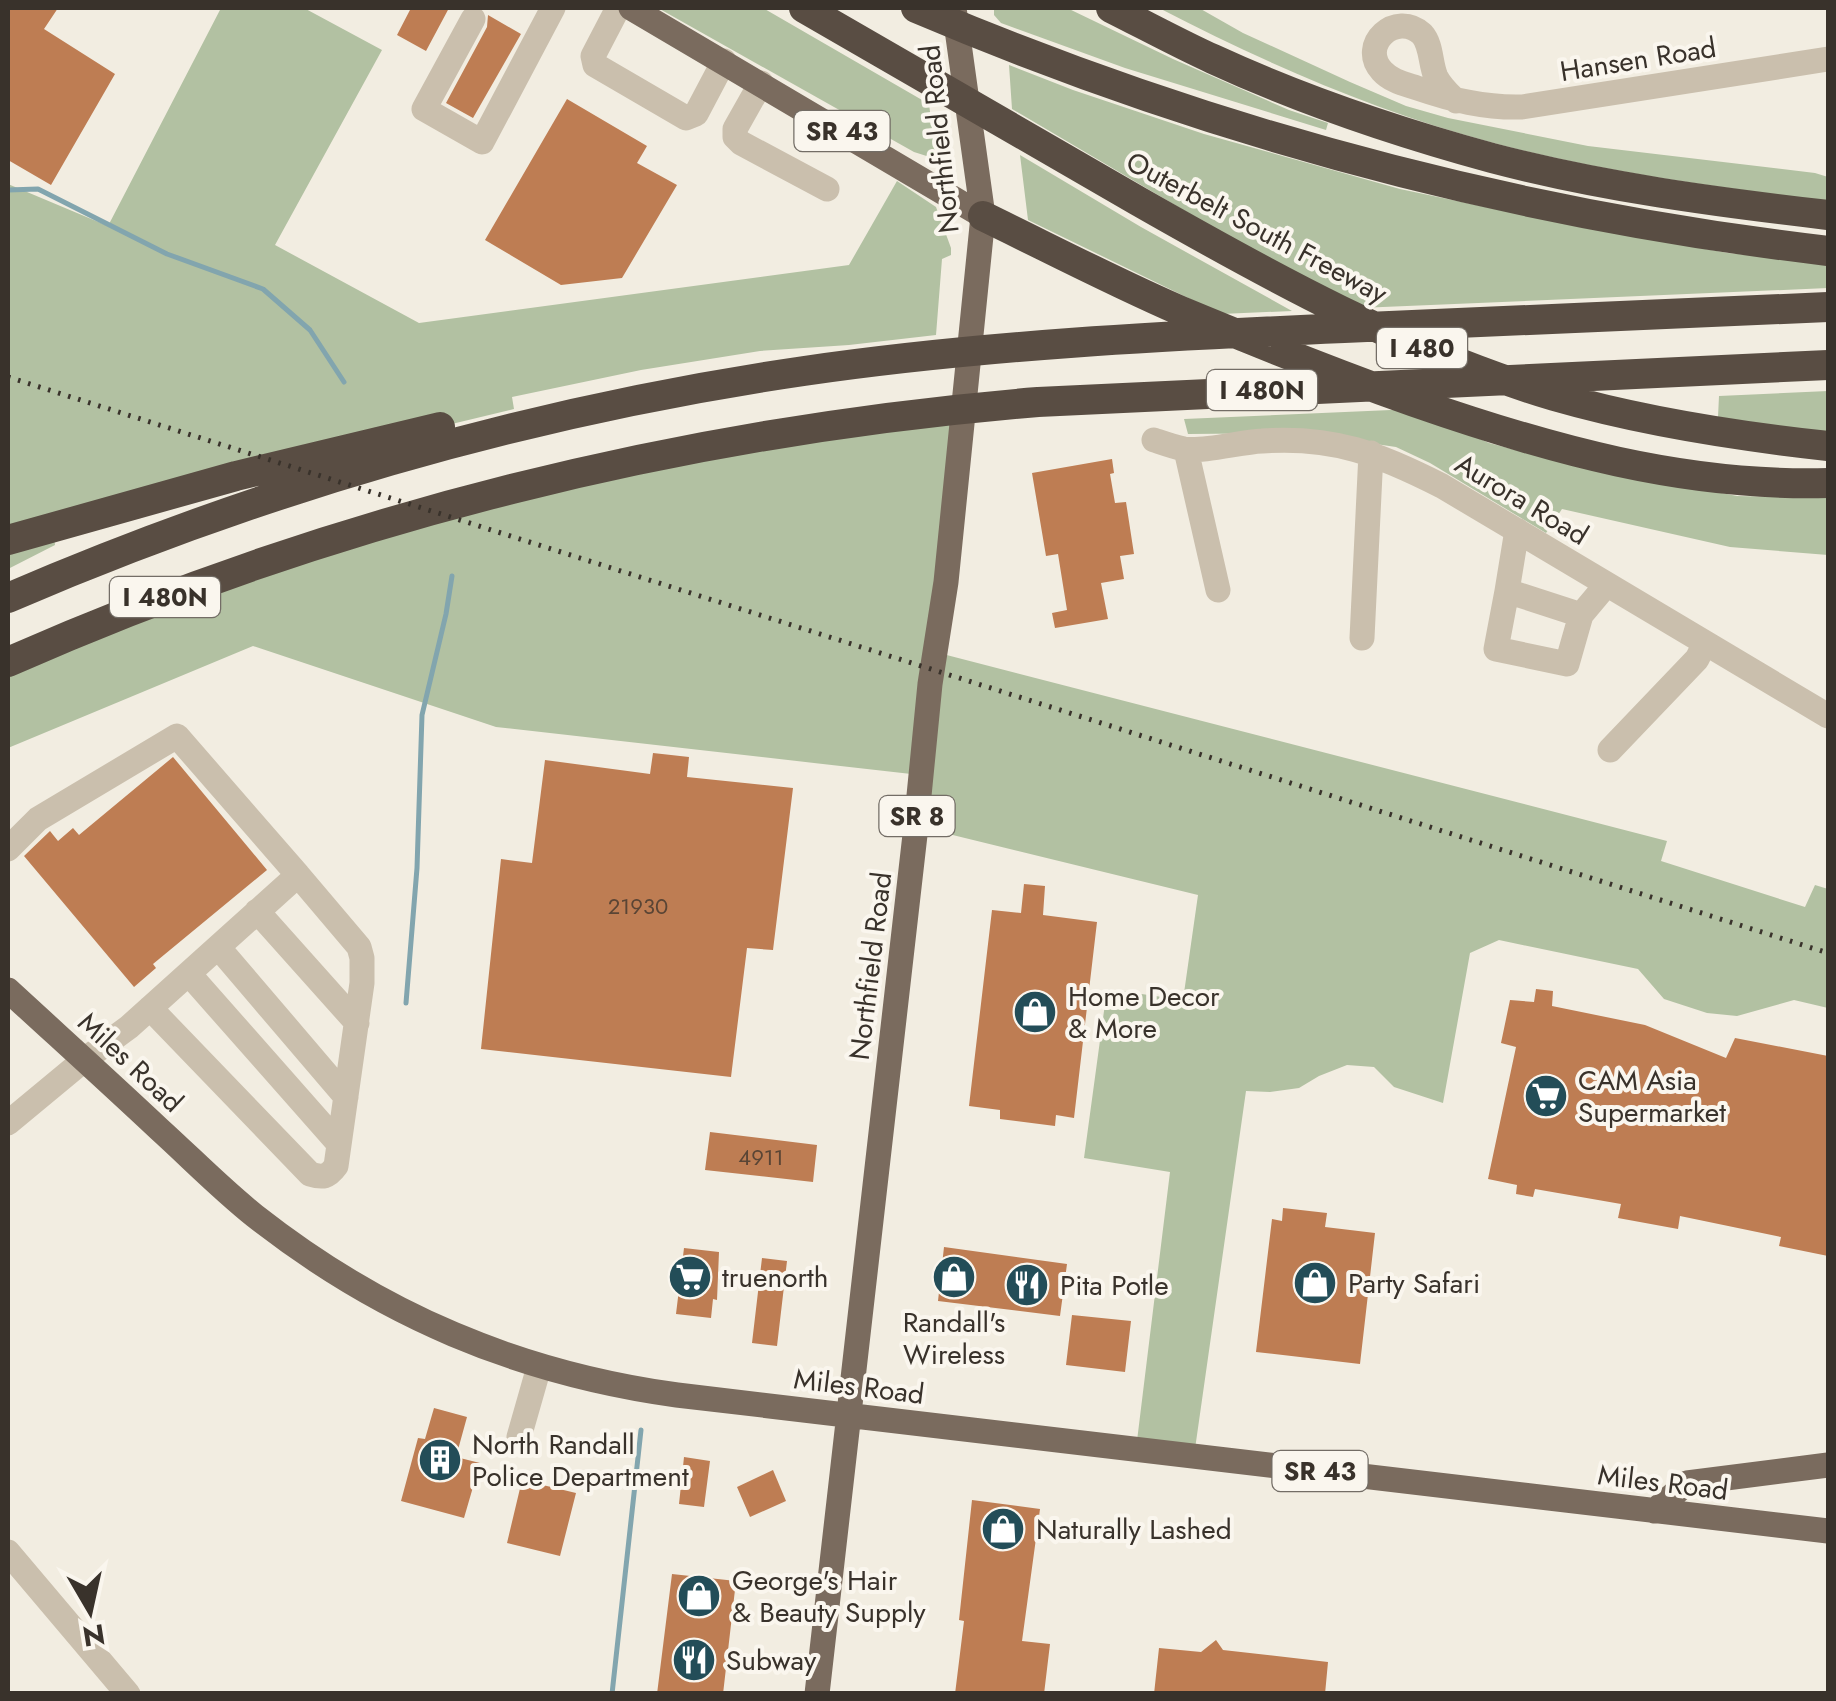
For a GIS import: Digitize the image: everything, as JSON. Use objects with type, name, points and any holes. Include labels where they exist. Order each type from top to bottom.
[{"type":"highway","name":"Outerbelt South Freeway","points":[[804,8],[1256,268],[1421,348],[1599,408],[1732,435],[1828,446]]},
{"type":"highway","points":[[916,8],[1034,56],[1206,117],[1398,173],[1593,216],[1828,250]]},
{"type":"highway","points":[[1111,8],[1213,59],[1300,96],[1494,158],[1611,184],[1828,215]]},
{"type":"highway","points":[[983,216],[1179,310],[1364,384],[1541,444],[1651,469],[1728,479],[1828,483]]},
{"type":"highway","name":"I 480N","points":[[8,598],[224,513],[348,473],[488,435],[723,384],[1005,347],[1828,308]]},
{"type":"highway","name":"I 480N","points":[[8,662],[150,602],[326,542],[598,468],[750,438],[990,406],[1073,400],[1828,365]]},
{"type":"highway","points":[[8,540],[168,494],[514,409],[600,409]]},
{"type":"main road","name":"SR 43","points":[[631,8],[983,216]]},
{"type":"main road","name":"Northfield Road","points":[[817,1694],[930,684],[946,582],[983,216],[954,8]]},
{"type":"main road","name":"Miles Road","points":[[8,990],[230,1195],[310,1256],[429,1324],[540,1367],[643,1391],[1828,1531]]},
{"type":"main road","points":[[1654,1511],[1687,1483],[1828,1465]]},
{"type":"street","points":[[473,19],[424,109],[482,142],[553,8]]},
{"type":"street","points":[[618,8],[593,56],[596,65],[686,118],[696,114],[724,61]]},
{"type":"street","name":"Hansen Road","points":[[1456,101],[1497,108],[1522,107],[1828,59]]},
{"type":"street","points":[[761,83],[735,128],[736,137],[741,144],[827,190]]},
{"type":"street","name":"Aurora Road","points":[[1154,440],[1186,450],[1264,441],[1308,441],[1354,448],[1395,462],[1442,486],[1828,716]]},
{"type":"street","points":[[1186,450],[1218,590]]},
{"type":"street","points":[[1362,638],[1372,454]]},
{"type":"street","points":[[1517,530],[1496,649],[1567,664],[1581,616],[1607,584]]},
{"type":"street","points":[[1507,591],[1581,616]]},
{"type":"street","points":[[1610,750],[1698,659],[1705,642]]},
{"type":"street","points":[[8,849],[38,819],[177,736],[359,947],[362,983],[357,1023],[336,1166],[330,1175],[321,1178],[310,1174],[150,1008]]},
{"type":"street","points":[[8,1123],[150,1008],[298,874]]},
{"type":"street","points":[[257,911],[357,1023]]},
{"type":"street","points":[[218,947],[346,1097]]},
{"type":"street","points":[[188,974],[338,1144]]},
{"type":"street","points":[[519,1437],[540,1367]]},
{"type":"street","points":[[8,1552],[128,1694]]},
{"type":"green space","points":[[221,8],[304,8],[382,50],[275,245],[419,323],[849,265],[897,181],[936,207],[951,248],[951,255],[942,259],[936,335],[760,351],[641,370],[512,397],[514,409],[306,459],[8,540],[8,184],[108,226]]},
{"type":"green space","points":[[658,8],[763,8],[929,104],[936,159],[914,152]]},
{"type":"green space","points":[[994,8],[1067,8],[1173,59],[1328,123],[1326,130],[1125,68],[1001,23]]},
{"type":"green space","points":[[1159,8],[1199,8],[1243,33],[1406,106],[1588,146],[1815,173],[1828,177],[1828,201],[1616,170],[1447,130],[1321,84]]},
{"type":"green space","points":[[1009,65],[1204,134],[1400,189],[1728,253],[1828,263],[1828,288],[1359,308],[1258,254],[1012,109]]},
{"type":"green space","points":[[1020,155],[1292,311],[1221,314],[1028,220]]},
{"type":"green space","points":[[1828,391],[1828,434],[1718,417],[1719,396]]},
{"type":"green space","points":[[964,402],[935,652],[1667,841],[1661,861],[1805,907],[1815,885],[1828,889],[1828,1008],[1794,1000],[1737,1016],[1707,1013],[1664,999],[1638,969],[1499,940],[1470,953],[1443,1103],[1394,1087],[1374,1067],[1347,1065],[1299,1088],[1246,1091],[1194,1456],[1136,1449],[1170,1172],[1084,1158],[1107,989],[1183,1000],[1198,895],[916,826],[920,775],[496,727],[253,646],[8,748],[8,662],[326,542]]},
{"type":"green space","points":[[1414,409],[1489,443],[1562,462],[1737,496],[1828,498],[1828,555],[1730,547],[1562,509],[1546,533],[1430,463],[1396,447],[1301,433],[1188,434],[1184,419]]},
{"type":"green space","points":[[54,536],[55,545],[8,569],[8,551]]},
{"type":"building","points":[[8,8],[58,8],[44,29],[115,74],[51,185],[8,160]]},
{"type":"building","points":[[411,8],[449,8],[426,51],[397,35]]},
{"type":"building","points":[[488,15],[521,34],[473,118],[446,103],[487,27]]},
{"type":"building","points":[[567,99],[647,146],[637,163],[677,185],[622,278],[561,285],[485,240]]},
{"type":"building","points":[[1112,459],[1114,473],[1110,474],[1115,503],[1126,502],[1134,554],[1120,556],[1124,579],[1101,583],[1108,619],[1055,628],[1052,613],[1067,610],[1058,554],[1046,556],[1032,473]]},
{"type":"building","points":[[653,753],[689,757],[687,777],[793,788],[773,950],[747,948],[731,1077],[481,1049],[501,859],[532,863],[545,760],[650,774]]},
{"type":"building","points":[[173,757],[267,870],[153,964],[156,968],[134,987],[24,856],[50,831],[58,841],[73,828],[79,835]]},
{"type":"building","points":[[1024,884],[1045,886],[1043,915],[1097,922],[1074,1118],[1056,1115],[1055,1126],[1000,1119],[1000,1110],[969,1106],[992,910],[1021,913]]},
{"type":"building","points":[[1536,989],[1553,991],[1552,1006],[1645,1025],[1726,1058],[1735,1038],[1828,1056],[1828,1256],[1779,1246],[1781,1237],[1680,1216],[1678,1229],[1618,1218],[1621,1204],[1535,1189],[1533,1197],[1516,1194],[1517,1185],[1488,1179],[1516,1047],[1501,1043],[1510,1000],[1534,1002]]},
{"type":"building","points":[[710,1132],[817,1145],[813,1182],[705,1170]]},
{"type":"building","points":[[1283,1208],[1327,1213],[1325,1227],[1375,1233],[1360,1364],[1256,1352],[1272,1219],[1282,1221]]},
{"type":"building","points":[[944,1247],[1067,1264],[1060,1316],[938,1301]]},
{"type":"building","points":[[684,1248],[719,1252],[717,1300],[713,1299],[711,1318],[676,1314]]},
{"type":"building","points":[[762,1258],[787,1261],[777,1346],[752,1343]]},
{"type":"building","points":[[1072,1315],[1131,1321],[1125,1372],[1066,1365]]},
{"type":"building","name":"North Randall Police Department","points":[[434,1408],[467,1417],[456,1457],[480,1463],[464,1518],[401,1501],[418,1438],[425,1439]]},
{"type":"building","points":[[684,1457],[710,1461],[704,1507],[679,1504]]},
{"type":"building","points":[[773,1470],[786,1501],[750,1517],[737,1487]]},
{"type":"building","points":[[522,1480],[576,1493],[560,1556],[507,1543]]},
{"type":"building","points":[[972,1500],[1040,1509],[1022,1641],[1050,1644],[1044,1694],[955,1694]]},
{"type":"building","points":[[672,1574],[736,1581],[723,1694],[657,1694]]},
{"type":"building","points":[[1216,1640],[1223,1650],[1328,1662],[1325,1694],[1154,1694],[1159,1648],[1201,1652]]},
{"type":"waterway","points":[[8,190],[38,189],[167,254],[263,289],[310,330],[344,382]]},
{"type":"waterway","points":[[406,1003],[417,868],[422,715],[452,576]]},
{"type":"waterway","points":[[612,1694],[641,1430]]},
{"type":"railway","points":[[8,377],[1828,953]]},
{"type":"place","name":"Home Decor & More","points":[[1035,1012]]},
{"type":"place","name":"CAM Asia Supermarket","points":[[1546,1096]]},
{"type":"place","name":"truenorth","points":[[690,1277]]},
{"type":"place","name":"Randall's Wireless","points":[[954,1277]]},
{"type":"place","name":"Party Safari","points":[[1315,1283]]},
{"type":"place","name":"Pita Potle","points":[[1027,1285]]},
{"type":"place","name":"North Randall Police Department","points":[[440,1460]]},
{"type":"place","name":"Naturally Lashed","points":[[1003,1529]]},
{"type":"place","name":"George's Hair & Beauty Supply","points":[[699,1596]]},
{"type":"place","name":"Subway","points":[[694,1660]]}]
